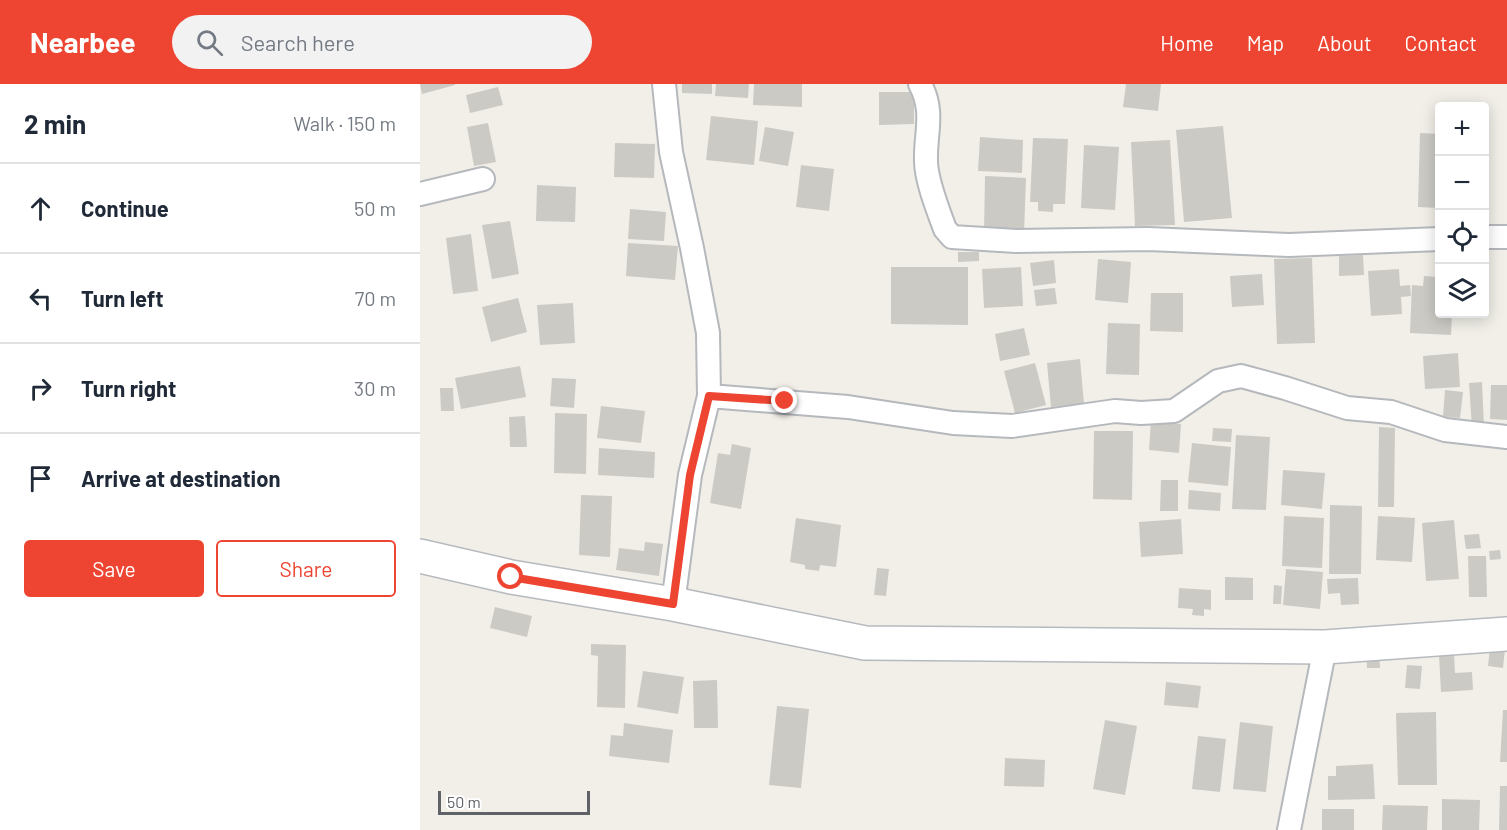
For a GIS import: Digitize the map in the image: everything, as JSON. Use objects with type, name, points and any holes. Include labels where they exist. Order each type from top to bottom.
[{"type":"street","points":[[664,84],[671,152],[708,333],[709,396],[690,475],[673,604]]},
{"type":"street","points":[[920,84],[925,93],[930,120],[926,162],[936,205],[945,229],[952,237],[1016,241],[1148,238],[1289,244],[1435,239]]},
{"type":"street","points":[[420,194],[483,179]]},
{"type":"street","points":[[1489,237],[1507,237]]},
{"type":"street","points":[[709,396],[848,407],[953,423],[1012,426],[1114,411],[1141,413],[1174,411],[1218,381],[1241,376],[1347,408],[1390,412],[1445,430],[1507,437]]},
{"type":"street","points":[[420,556],[511,577],[673,604],[865,643],[1324,647],[1507,634]]},
{"type":"street","points":[[1288,830],[1324,647]]},
{"type":"building","points":[[420,84],[455,84],[455,85],[422,94]]},
{"type":"building","points":[[682,84],[712,84],[712,94],[682,93]]},
{"type":"building","points":[[716,84],[749,84],[748,98],[715,96]]},
{"type":"building","points":[[754,84],[802,84],[802,107],[753,105]]},
{"type":"building","points":[[1126,84],[1161,84],[1158,111],[1123,107]]},
{"type":"building","points":[[498,87],[503,105],[470,113],[466,95]]},
{"type":"building","points":[[879,92],[914,92],[914,124],[879,125]]},
{"type":"building","points":[[711,116],[758,121],[754,165],[706,160]]},
{"type":"building","points":[[488,123],[496,162],[474,166],[467,127]]},
{"type":"building","points":[[1223,126],[1232,218],[1184,222],[1176,130]]},
{"type":"building","points":[[765,127],[794,132],[788,166],[759,161]]},
{"type":"building","points":[[1420,133],[1435,134],[1435,208],[1418,207]]},
{"type":"building","points":[[980,137],[1023,140],[1022,173],[978,171]]},
{"type":"building","points":[[1033,138],[1068,139],[1065,204],[1053,204],[1053,212],[1038,211],[1038,202],[1030,202]]},
{"type":"building","points":[[1170,140],[1175,225],[1135,226],[1131,142]]},
{"type":"building","points":[[615,143],[655,144],[654,178],[614,177]]},
{"type":"building","points":[[1084,145],[1119,147],[1115,210],[1081,208]]},
{"type":"building","points":[[801,165],[834,169],[829,211],[796,207]]},
{"type":"building","points":[[985,176],[1026,178],[1024,234],[984,233]]},
{"type":"building","points":[[537,185],[576,187],[575,222],[536,221]]},
{"type":"building","points":[[630,209],[666,212],[664,241],[628,239]]},
{"type":"building","points":[[510,221],[519,274],[492,279],[482,225]]},
{"type":"building","points":[[471,234],[478,291],[453,294],[446,238]]},
{"type":"building","points":[[628,243],[678,246],[675,280],[626,276]]},
{"type":"building","points":[[958,252],[979,252],[979,261],[958,262]]},
{"type":"building","points":[[1363,255],[1364,275],[1339,276],[1339,256]]},
{"type":"building","points":[[1312,258],[1315,343],[1277,344],[1274,259]]},
{"type":"building","points":[[1098,259],[1131,262],[1128,303],[1095,300]]},
{"type":"building","points":[[1054,260],[1056,283],[1033,286],[1030,263]]},
{"type":"building","points":[[891,267],[968,267],[968,325],[891,324]]},
{"type":"building","points":[[1021,267],[1023,306],[984,308],[982,269]]},
{"type":"building","points":[[1399,269],[1400,286],[1410,285],[1411,296],[1401,297],[1402,314],[1371,316],[1368,271]]},
{"type":"building","points":[[1262,274],[1264,305],[1232,307],[1230,276]]},
{"type":"building","points":[[1424,276],[1435,277],[1435,318],[1452,318],[1451,335],[1410,333],[1412,285],[1423,286]]},
{"type":"building","points":[[1055,288],[1057,304],[1036,306],[1034,290]]},
{"type":"building","points":[[1151,293],[1183,293],[1183,332],[1150,331]]},
{"type":"building","points":[[518,298],[527,332],[491,342],[482,307]]},
{"type":"building","points":[[573,303],[575,343],[540,345],[537,305]]},
{"type":"building","points":[[1108,323],[1140,324],[1139,375],[1106,374]]},
{"type":"building","points":[[1024,328],[1030,355],[1000,361],[995,334]]},
{"type":"building","points":[[1458,353],[1460,387],[1425,389],[1423,356]]},
{"type":"building","points":[[1080,359],[1084,404],[1051,407],[1047,363]]},
{"type":"building","points":[[1035,363],[1046,405],[1015,413],[1004,371]]},
{"type":"building","points":[[520,366],[526,397],[461,409],[455,378]]},
{"type":"building","points":[[552,378],[576,379],[574,408],[550,406]]},
{"type":"building","points":[[1482,382],[1484,427],[1472,428],[1469,383]]},
{"type":"building","points":[[1491,385],[1507,385],[1507,420],[1490,419]]},
{"type":"building","points":[[440,388],[453,388],[454,411],[441,411]]},
{"type":"building","points":[[1445,390],[1463,392],[1460,418],[1443,417]]},
{"type":"building","points":[[601,406],[645,411],[641,443],[597,438]]},
{"type":"building","points":[[555,413],[587,414],[586,474],[554,473]]},
{"type":"building","points":[[525,416],[527,447],[510,447],[509,417]]},
{"type":"building","points":[[1151,421],[1181,424],[1179,453],[1149,450]]},
{"type":"building","points":[[1379,427],[1395,428],[1394,507],[1378,507]]},
{"type":"building","points":[[1213,428],[1232,429],[1231,442],[1212,441]]},
{"type":"building","points":[[1094,431],[1133,431],[1132,500],[1093,499]]},
{"type":"building","points":[[1236,435],[1270,437],[1266,510],[1232,509]]},
{"type":"building","points":[[1192,443],[1231,447],[1228,486],[1188,482]]},
{"type":"building","points":[[732,444],[751,448],[741,509],[710,503],[718,453],[730,455]]},
{"type":"building","points":[[599,448],[655,452],[654,478],[598,475]]},
{"type":"building","points":[[1283,470],[1325,473],[1322,509],[1281,505]]},
{"type":"building","points":[[1161,480],[1178,480],[1178,511],[1160,511]]},
{"type":"building","points":[[1189,490],[1221,493],[1220,511],[1188,509]]},
{"type":"building","points":[[581,495],[612,496],[610,557],[579,555]]},
{"type":"building","points":[[1330,505],[1362,506],[1361,574],[1329,574]]},
{"type":"building","points":[[1284,516],[1324,518],[1322,568],[1282,566]]},
{"type":"building","points":[[1378,516],[1415,518],[1412,562],[1376,560]]},
{"type":"building","points":[[796,518],[841,525],[836,567],[820,565],[819,571],[805,569],[805,565],[790,562]]},
{"type":"building","points":[[1181,519],[1183,554],[1141,557],[1139,522]]},
{"type":"building","points":[[1454,520],[1459,579],[1426,581],[1422,523]]},
{"type":"building","points":[[1479,534],[1481,548],[1466,549],[1464,535]]},
{"type":"building","points":[[645,542],[663,544],[659,576],[616,570],[619,548],[644,551]]},
{"type":"building","points":[[1500,550],[1501,559],[1490,560],[1489,551]]},
{"type":"building","points":[[1468,556],[1486,556],[1487,597],[1469,597]]},
{"type":"building","points":[[877,568],[889,569],[886,596],[874,595]]},
{"type":"building","points":[[1286,569],[1323,572],[1320,609],[1283,605]]},
{"type":"building","points":[[1225,577],[1253,578],[1253,600],[1225,600]]},
{"type":"building","points":[[1358,578],[1359,604],[1341,605],[1340,593],[1328,594],[1327,579]]},
{"type":"building","points":[[1274,585],[1282,586],[1281,604],[1273,604]]},
{"type":"building","points":[[1179,588],[1211,590],[1211,610],[1204,609],[1204,616],[1192,615],[1193,609],[1178,608]]},
{"type":"building","points":[[495,607],[532,616],[527,637],[490,628]]},
{"type":"building","points":[[591,644],[626,645],[625,708],[597,707],[598,656],[591,655]]},
{"type":"building","points":[[1366,647],[1379,647],[1380,668],[1367,668]]},
{"type":"building","points":[[1490,648],[1505,649],[1503,668],[1488,666]]},
{"type":"building","points":[[1454,654],[1455,673],[1472,672],[1473,690],[1441,692],[1439,655]]},
{"type":"building","points":[[1407,665],[1422,666],[1420,689],[1405,688]]},
{"type":"building","points":[[643,671],[684,677],[678,714],[637,707]]},
{"type":"building","points":[[717,680],[718,728],[694,728],[693,681]]},
{"type":"building","points":[[1166,682],[1201,686],[1198,708],[1164,705]]},
{"type":"building","points":[[777,706],[809,709],[801,788],[769,785]]},
{"type":"building","points":[[1503,710],[1507,710],[1507,762],[1500,762]]},
{"type":"building","points":[[1436,712],[1437,785],[1398,785],[1396,713]]},
{"type":"building","points":[[1105,720],[1137,726],[1125,795],[1093,789]]},
{"type":"building","points":[[1240,722],[1273,726],[1266,792],[1233,789]]},
{"type":"building","points":[[624,723],[673,730],[669,763],[609,756],[611,735],[623,736]]},
{"type":"building","points":[[1198,736],[1226,739],[1220,792],[1192,789]]},
{"type":"building","points":[[1005,758],[1045,760],[1044,787],[1004,786]]},
{"type":"building","points":[[1373,764],[1375,799],[1328,800],[1328,776],[1336,776],[1336,766]]},
{"type":"building","points":[[1500,786],[1507,786],[1507,830],[1499,830]]},
{"type":"building","points":[[1442,799],[1480,800],[1479,830],[1442,830]]},
{"type":"building","points":[[1383,805],[1428,806],[1427,830],[1382,830]]},
{"type":"building","points":[[1322,809],[1354,809],[1354,830],[1322,830]]},
{"type":"route","points":[[511,577],[673,604],[690,475],[709,396],[785,401]]}]
